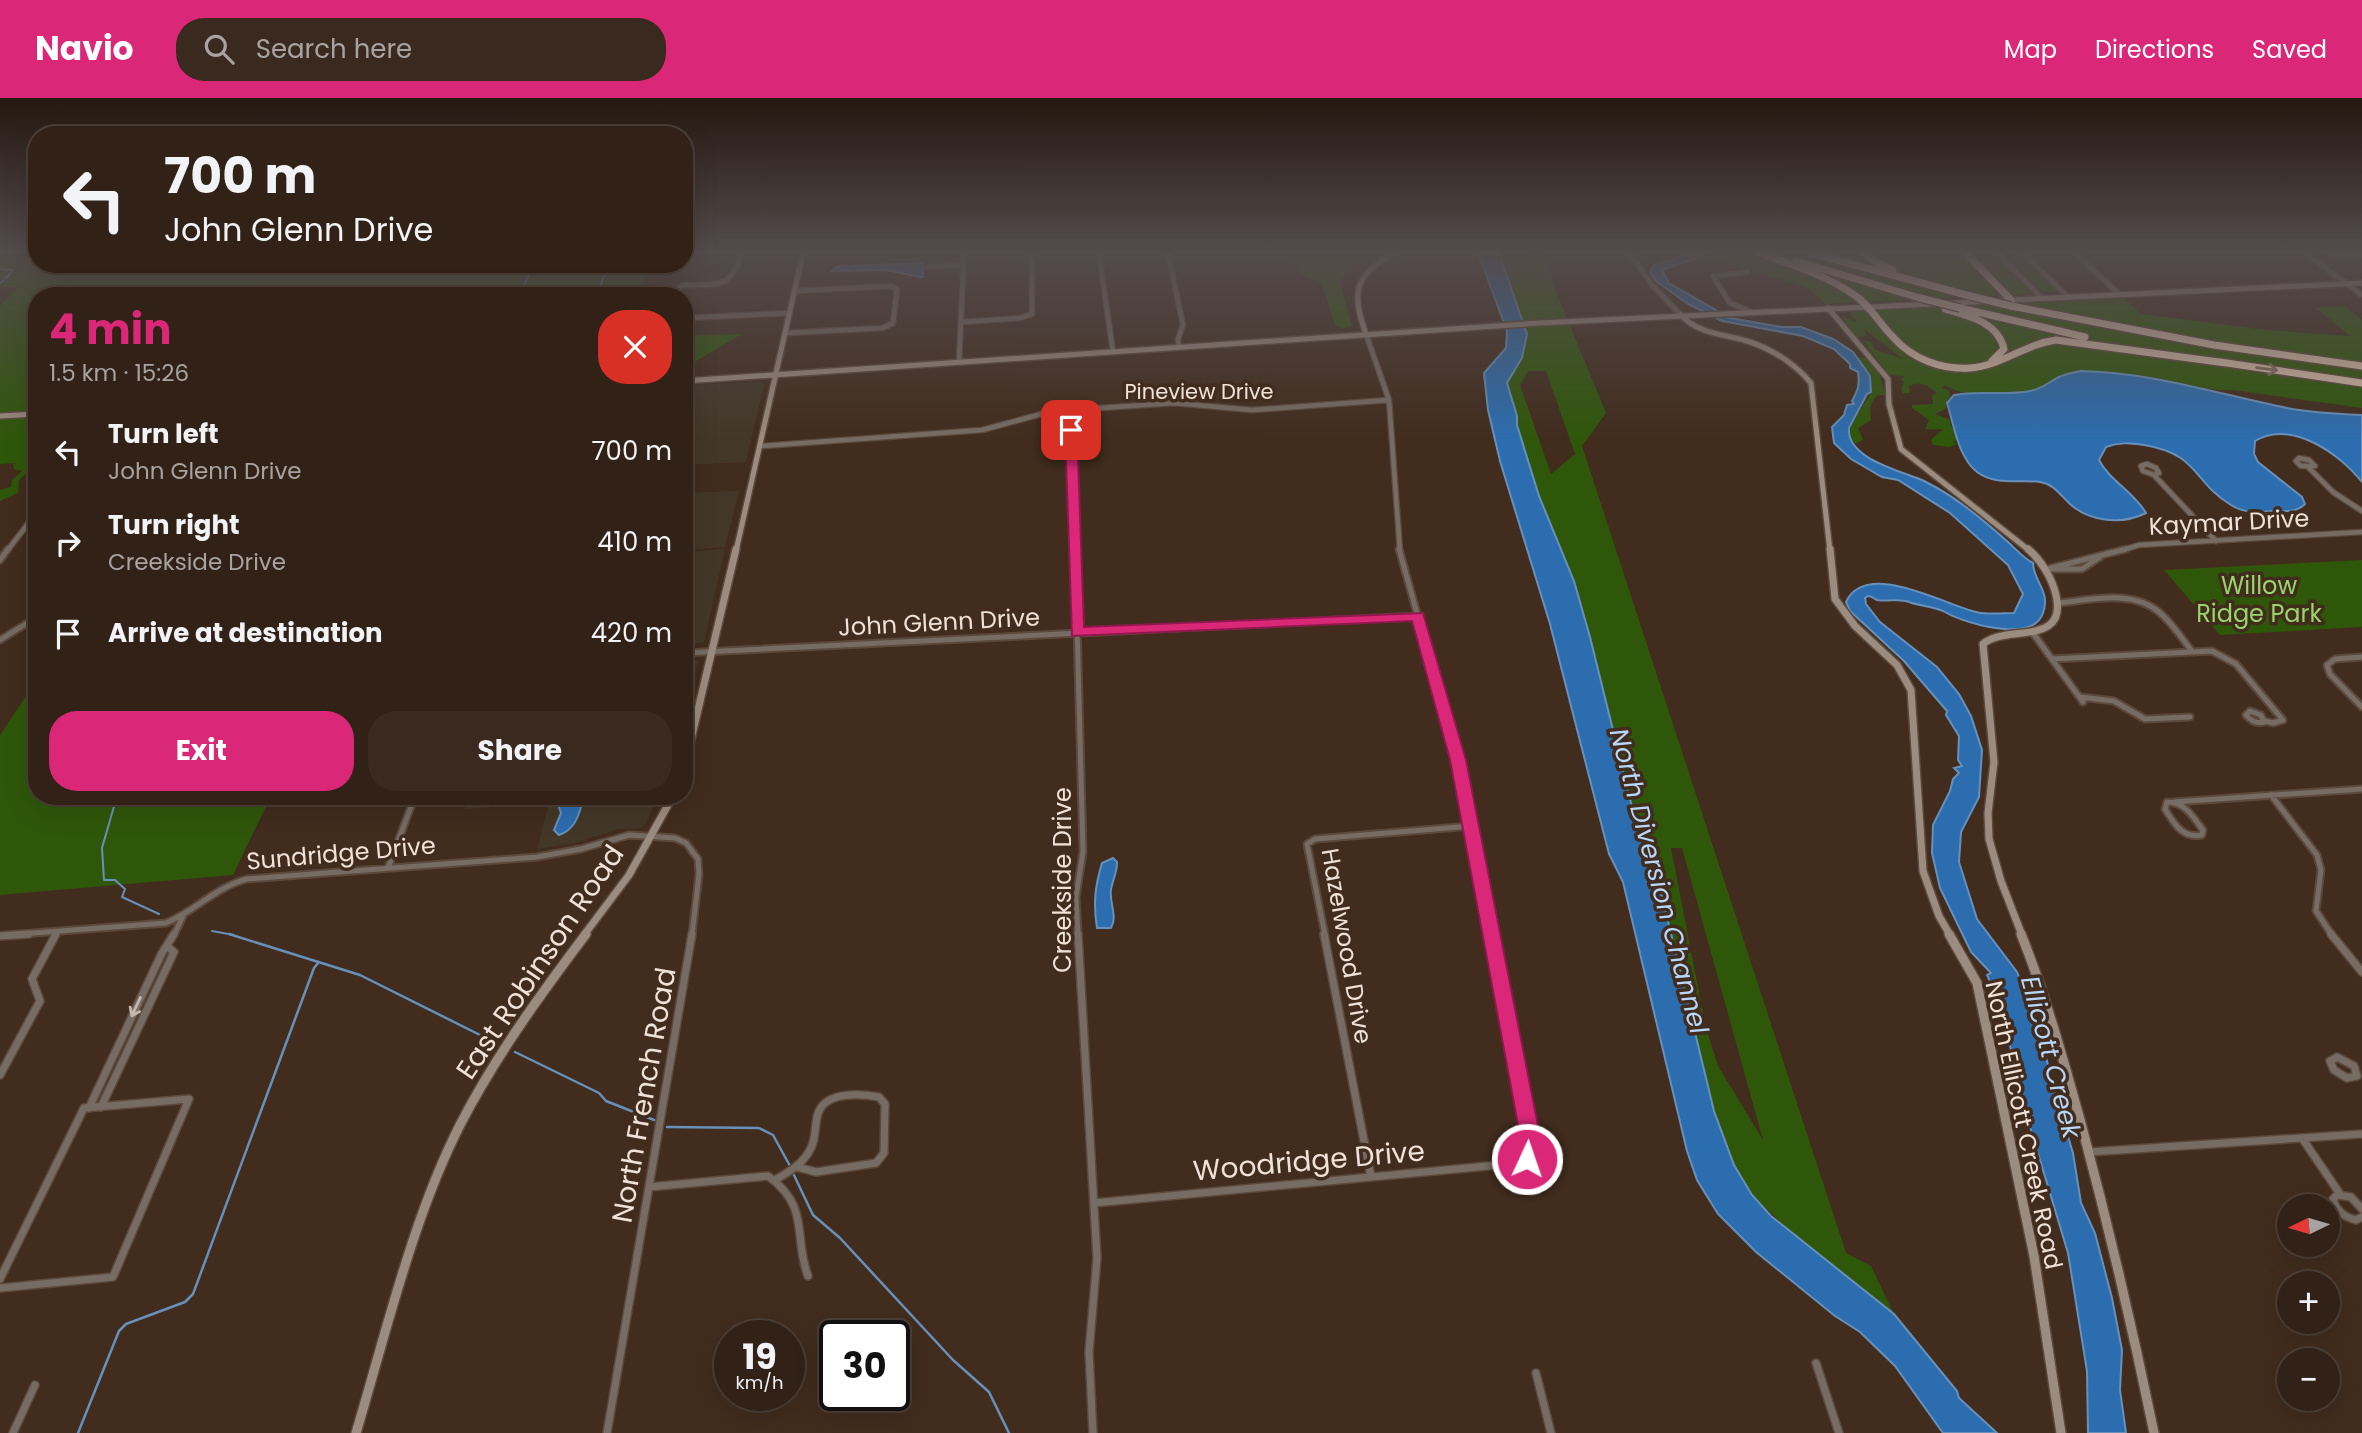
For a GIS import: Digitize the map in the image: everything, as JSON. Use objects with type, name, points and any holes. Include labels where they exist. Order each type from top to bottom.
[{"type":"highway","points":[[1878,315],[1902,342],[1929,358],[1971,365],[1992,361],[2001,355],[2004,344],[1996,331],[1965,315]]},
{"type":"highway","points":[[1878,315],[1905,349],[1928,360],[1958,367],[1997,364],[2036,343],[2056,340],[2362,383]]},
{"type":"highway","points":[[1990,315],[2082,337],[2226,363]]},
{"type":"highway","points":[[2067,315],[2152,335],[2362,366]]},
{"type":"main road","points":[[693,733],[790,315]]},
{"type":"main road","points":[[1359,315],[1366,334]]},
{"type":"main road","points":[[693,381],[1676,315]]},
{"type":"main road","name":"North Ellicott Creek Road","points":[[1681,315],[1696,329],[1735,337],[1769,351],[1797,368],[1811,383],[1828,518],[1832,587],[1842,611],[1897,665],[1910,690],[1923,871],[1939,916],[1977,983],[2034,1255],[2061,1433]]},
{"type":"main road","points":[[1834,315],[1888,379],[1889,404],[1901,449],[2022,544],[2047,569],[2054,585],[2058,603],[2051,623],[2033,633],[1991,637],[1983,643],[1994,762],[1988,813],[1989,839],[2047,1002],[2089,1152],[2131,1318],[2154,1433]]},
{"type":"main road","points":[[0,416],[28,414]]},
{"type":"main road","points":[[653,835],[668,805]]},
{"type":"main road","name":"East Robinson Road","points":[[356,1433],[428,1197],[460,1125],[520,1023],[619,889],[653,835]]},
{"type":"street","points":[[693,318],[741,315]]},
{"type":"street","points":[[786,334],[883,328],[893,323],[894,315]]},
{"type":"street","points":[[959,362],[961,315]]},
{"type":"street","points":[[961,322],[1028,315]]},
{"type":"street","points":[[1108,315],[1113,352]]},
{"type":"street","points":[[1179,348],[1178,339],[1183,325],[1181,315]]},
{"type":"street","points":[[1366,334],[1389,400],[1398,545],[1458,760],[1471,826]]},
{"type":"street","name":"Pineview Drive","points":[[761,446],[982,430],[1049,412],[1071,410],[1174,403],[1247,410],[1389,400]]},
{"type":"street","name":"Creekside Drive","points":[[1071,410],[1083,852],[1076,897],[1097,1258],[1089,1352],[1093,1433]]},
{"type":"street","points":[[2309,468],[2333,492],[2362,510]]},
{"type":"street","points":[[2154,475],[2216,541]]},
{"type":"street","points":[[0,559],[28,523]]},
{"type":"street","name":"Kaymar Drive","points":[[2047,569],[2139,545],[2362,532]]},
{"type":"street","points":[[2058,603],[2128,599],[2143,602],[2159,611],[2191,651]]},
{"type":"street","name":"John Glenn Drive","points":[[713,652],[1418,616]]},
{"type":"street","points":[[0,640],[28,623]]},
{"type":"street","points":[[2033,633],[2081,699],[2114,701],[2145,719],[2190,717]]},
{"type":"street","points":[[2052,659],[2213,651],[2236,664],[2283,720],[2265,721]]},
{"type":"street","points":[[693,653],[713,652]]},
{"type":"street","points":[[2362,657],[2335,659],[2327,665],[2330,674],[2362,707]]},
{"type":"street","points":[[2174,802],[2188,810],[2203,830],[2202,835],[2191,837],[2180,830],[2165,809],[2167,802],[2362,789]]},
{"type":"street","points":[[2271,795],[2318,855],[2321,870],[2316,911],[2326,928],[2362,972]]},
{"type":"street","points":[[388,868],[412,805]]},
{"type":"street","name":"Woodridge Drive","points":[[1094,1203],[1520,1163],[1527,1159],[1532,1146],[1471,826]]},
{"type":"street","name":"Hazelwood Drive","points":[[1371,1177],[1307,844],[1315,839],[1471,826]]},
{"type":"street","name":"Sundridge Drive","points":[[0,936],[157,925],[183,916],[210,893],[237,881],[537,857],[581,849],[622,836],[653,835]]},
{"type":"street","name":"North French Road","points":[[607,1433],[692,936],[699,874],[698,859],[686,843],[675,838],[653,835]]},
{"type":"street","points":[[89,1108],[162,953],[168,947],[183,916]]},
{"type":"street","points":[[0,1076],[40,1000],[32,979],[57,932]]},
{"type":"street","points":[[101,1107],[174,952],[168,947]]},
{"type":"street","points":[[649,1186],[757,1175],[775,1180],[797,1167],[811,1149],[819,1110],[824,1102],[835,1098],[870,1095],[879,1097],[885,1104],[884,1153],[876,1163],[816,1172],[797,1167]]},
{"type":"street","points":[[0,1279],[83,1108],[189,1099],[113,1277],[0,1288]]},
{"type":"street","points":[[2089,1152],[2362,1134]]},
{"type":"street","points":[[2302,1138],[2340,1194],[2351,1198],[2362,1209]]},
{"type":"street","points":[[775,1180],[799,1219],[800,1258],[808,1276]]},
{"type":"street","points":[[2340,1212],[2351,1219],[2362,1217]]},
{"type":"street","points":[[1816,1363],[1839,1433]]},
{"type":"street","points":[[1536,1373],[1550,1433]]},
{"type":"street","points":[[13,1433],[35,1385]]},
{"type":"shaded area","points":[[761,382],[764,385],[746,462],[693,465],[693,385]]},
{"type":"shaded area","points":[[739,491],[725,547],[693,549],[693,493]]},
{"type":"shaded area","points":[[725,549],[704,642],[693,644],[693,551]]},
{"type":"shaded area","points":[[693,659],[698,661],[693,682]]},
{"type":"shaded area","points":[[467,805],[521,805],[465,809]]},
{"type":"shaded area","points":[[548,805],[654,805],[640,828],[618,829],[574,843],[537,849]]},
{"type":"green space","points":[[0,315],[28,315],[28,472],[19,480],[18,493],[0,501],[0,490],[11,487],[12,480],[22,471],[14,469],[13,464],[17,463],[0,464]]},
{"type":"green space","points":[[1332,315],[1349,315],[1352,326],[1342,329],[1335,325]]},
{"type":"green space","points":[[1521,315],[1566,315],[1606,413],[1582,446],[1846,1253],[1871,1266],[1894,1314],[1799,1240],[1752,1195],[1734,1165],[1714,1112],[1660,888],[1643,848],[1574,581],[1539,496],[1507,383],[1525,328]],"holes":[[[1528,371],[1546,371],[1575,454],[1551,474],[1520,385]],[[1671,848],[1682,848],[1763,1140],[1718,1066],[1706,1028]]]},
{"type":"green space","points":[[1852,315],[2151,315],[2266,330],[2350,336],[2325,315],[2356,315],[2362,320],[2362,408],[2217,390],[2120,373],[2081,373],[2062,376],[2038,389],[2013,394],[1964,393],[1945,385],[1942,388],[1949,390],[1950,396],[1945,409],[1935,414],[1949,419],[1957,440],[1953,442],[1958,444],[1949,447],[1933,445],[1931,440],[1943,429],[1925,429],[1929,420],[1912,408],[1912,405],[1933,404],[1932,395],[1937,393],[1927,386],[1917,384],[1909,386],[1910,393],[1903,393],[1901,389],[1904,382],[1900,380],[1905,376],[1889,375],[1863,340],[1871,342],[1875,350],[1903,359],[1864,329],[1867,336],[1858,337],[1841,316],[1857,322]]},
{"type":"green space","points":[[742,334],[693,363],[693,336]]},
{"type":"green space","points":[[1862,357],[1876,368],[1885,395],[1878,395],[1873,401],[1870,409],[1871,420],[1858,428],[1863,440],[1855,444],[1849,433],[1872,392],[1871,375],[1858,358]]},
{"type":"green space","name":"Willow Ridge Park","points":[[2362,560],[2362,627],[2220,635],[2164,570]]},
{"type":"green space","points":[[28,693],[28,805],[267,805],[233,875],[0,895],[0,735]]},
{"type":"water","points":[[1501,315],[1521,315],[1527,334],[1522,358],[1507,383],[1517,425],[1539,496],[1574,581],[1643,848],[1660,888],[1714,1111],[1734,1165],[1752,1195],[1771,1216],[1894,1314],[1957,1391],[1959,1398],[1997,1433],[1943,1433],[1895,1366],[1860,1332],[1835,1316],[1756,1252],[1718,1214],[1697,1180],[1687,1151],[1623,882],[1609,854],[1550,624],[1500,461],[1488,410],[1484,373],[1506,348],[1507,331]]},
{"type":"water","name":"Ellicott Creek","points":[[1711,315],[1725,315],[1782,327],[1801,327],[1833,339],[1853,352],[1870,376],[1871,392],[1867,394],[1849,428],[1850,439],[1856,448],[1877,462],[1924,481],[1947,494],[2033,563],[2045,605],[2037,622],[2026,627],[1997,628],[1905,601],[1877,600],[1871,596],[1865,598],[1866,604],[1880,622],[1937,667],[1959,694],[1971,716],[1982,750],[1979,797],[1961,832],[1959,862],[1977,919],[2017,972],[2038,1025],[2056,1097],[2065,1098],[2069,1108],[2060,1110],[2073,1153],[2081,1203],[2095,1233],[2112,1298],[2122,1350],[2120,1390],[2126,1433],[2088,1433],[2087,1371],[2068,1253],[2021,1097],[2002,1008],[1987,975],[1991,973],[1971,952],[1940,888],[1932,853],[1933,825],[1953,779],[1959,773],[1954,768],[1962,766],[1958,760],[1959,736],[1946,715],[1947,711],[1904,661],[1850,611],[1846,602],[1856,590],[1870,584],[1888,584],[1927,594],[1976,612],[2014,613],[2023,594],[2008,565],[1950,513],[1898,480],[1882,477],[1851,459],[1834,443],[1832,427],[1844,415],[1847,405],[1854,404],[1852,401],[1859,380],[1858,372],[1850,368],[1850,364],[1834,349],[1803,336],[1722,321]]},
{"type":"water","points":[[2080,371],[2159,379],[2296,410],[2362,415],[2362,482],[2341,461],[2314,443],[2284,434],[2269,435],[2255,441],[2254,454],[2258,462],[2302,497],[2305,504],[2290,511],[2247,511],[2236,508],[2218,496],[2194,469],[2175,455],[2144,445],[2115,444],[2106,447],[2099,460],[2146,513],[2127,519],[2106,520],[2078,510],[2045,483],[1992,479],[1971,466],[1958,440],[1947,403],[1954,395],[2030,391],[2061,376]]},
{"type":"water","points":[[558,805],[582,805],[576,820],[565,833],[559,835],[554,830],[561,813]]},
{"type":"water","points":[[1113,858],[1117,862],[1111,889],[1113,923],[1111,928],[1097,928],[1095,903],[1098,879],[1102,863]]},
{"type":"waterway","points":[[114,805],[102,848],[104,880],[115,880],[125,889],[122,897],[159,914]]},
{"type":"waterway","points":[[212,931],[230,934]]},
{"type":"waterway","points":[[230,934],[234,935]]},
{"type":"waterway","points":[[230,934],[319,962]]},
{"type":"waterway","points":[[78,1433],[119,1331],[126,1324],[185,1302],[193,1294],[314,968],[319,962]]},
{"type":"waterway","points":[[319,962],[360,975],[492,1041]]},
{"type":"waterway","points":[[515,1052],[599,1093],[606,1101],[654,1120]]},
{"type":"waterway","points":[[667,1127],[759,1128],[773,1135],[790,1166]]},
{"type":"waterway","points":[[792,1171],[813,1215],[840,1238],[953,1360],[989,1392],[1009,1433]]},
{"type":"route","points":[[1071,430],[1077,633],[1418,616],[1458,760],[1532,1146],[1527,1159]]},
{"type":"water label","name":"North Diversion Channel","points":[[1659,881]]}]
